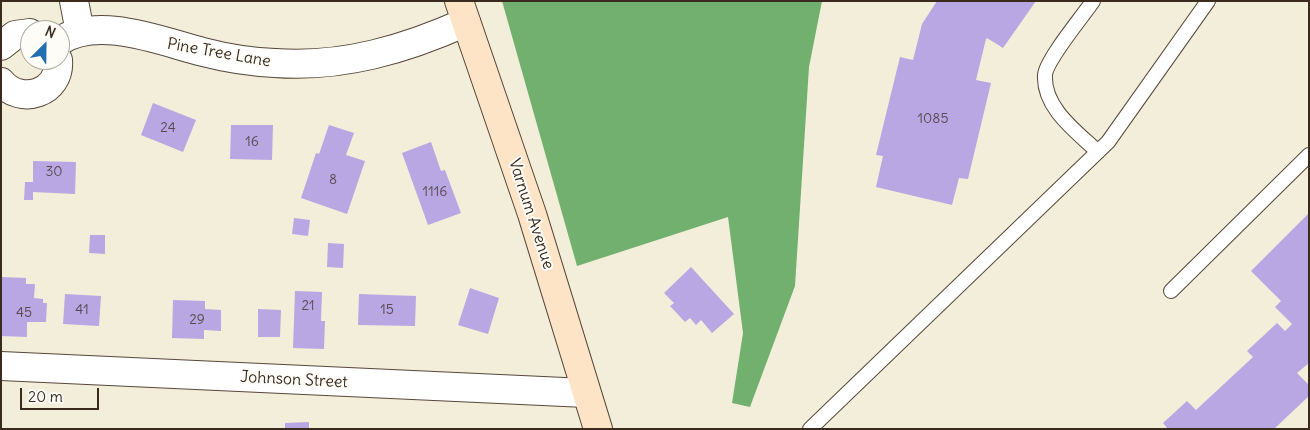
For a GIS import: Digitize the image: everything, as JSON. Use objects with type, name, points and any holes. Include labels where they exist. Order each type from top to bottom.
[{"type":"main road","name":"Varnum Avenue","points":[[463,12],[532,214],[598,429]]},
{"type":"street","points":[[70,36],[74,1]]},
{"type":"street","name":"Pine Tree Lane","points":[[70,36],[116,30],[206,53],[276,64],[338,61],[366,57],[432,38],[463,12]]},
{"type":"street","points":[[1,46],[15,35],[20,35]]},
{"type":"street","points":[[1,82],[16,94],[36,94],[52,83],[57,70]]},
{"type":"street","name":"Johnson Street","points":[[1,366],[586,393]]},
{"type":"lane","points":[[1093,1],[1056,54],[1045,74],[1047,91],[1055,108],[1071,127],[1098,152]]},
{"type":"lane","points":[[810,429],[1108,142],[1208,1]]},
{"type":"lane","points":[[1171,291],[1309,155]]},
{"type":"green space","points":[[502,1],[822,1],[809,67],[795,286],[750,407],[732,403],[743,333],[728,217],[577,266]]},
{"type":"building","points":[[937,1],[1036,1],[1003,48],[986,39],[976,80],[991,83],[968,179],[959,178],[952,205],[876,187],[883,156],[876,155],[900,57],[913,60],[922,24]]},
{"type":"building","points":[[153,103],[196,120],[183,152],[141,135]]},
{"type":"building","points":[[231,125],[273,125],[272,160],[230,159]]},
{"type":"building","points":[[329,125],[354,133],[346,155],[365,161],[347,214],[301,198],[316,153],[319,154]]},
{"type":"building","points":[[431,142],[441,171],[445,170],[461,213],[428,225],[402,153]]},
{"type":"building","points":[[33,161],[76,162],[75,194],[33,192],[33,200],[24,200],[25,182],[33,182]]},
{"type":"building","points":[[1309,213],[1309,363],[1297,373],[1309,385],[1309,396],[1274,429],[1168,429],[1163,423],[1187,401],[1196,410],[1253,357],[1247,351],[1277,323],[1285,331],[1292,324],[1275,307],[1281,301],[1251,271]]},
{"type":"building","points":[[294,218],[310,220],[308,236],[292,234]]},
{"type":"building","points":[[90,235],[105,235],[105,254],[89,253]]},
{"type":"building","points":[[328,243],[344,244],[343,268],[327,267]]},
{"type":"building","points":[[691,267],[734,314],[712,333],[701,320],[696,325],[690,318],[685,322],[670,306],[674,303],[664,293]]},
{"type":"building","points":[[1,277],[26,278],[26,284],[35,284],[34,298],[43,299],[43,303],[47,303],[46,322],[27,322],[27,337],[1,336]]},
{"type":"building","points":[[470,288],[499,298],[488,334],[458,325]]},
{"type":"building","points":[[295,291],[322,292],[321,321],[325,321],[324,349],[293,348]]},
{"type":"building","points":[[65,294],[101,296],[99,326],[63,324]]},
{"type":"building","points":[[359,294],[416,296],[415,326],[358,325]]},
{"type":"building","points":[[173,300],[205,301],[205,309],[221,310],[221,331],[204,330],[204,339],[172,338]]},
{"type":"building","points":[[258,309],[281,310],[280,337],[258,337]]},
{"type":"building","points":[[309,422],[309,429],[285,429],[285,423]]}]
